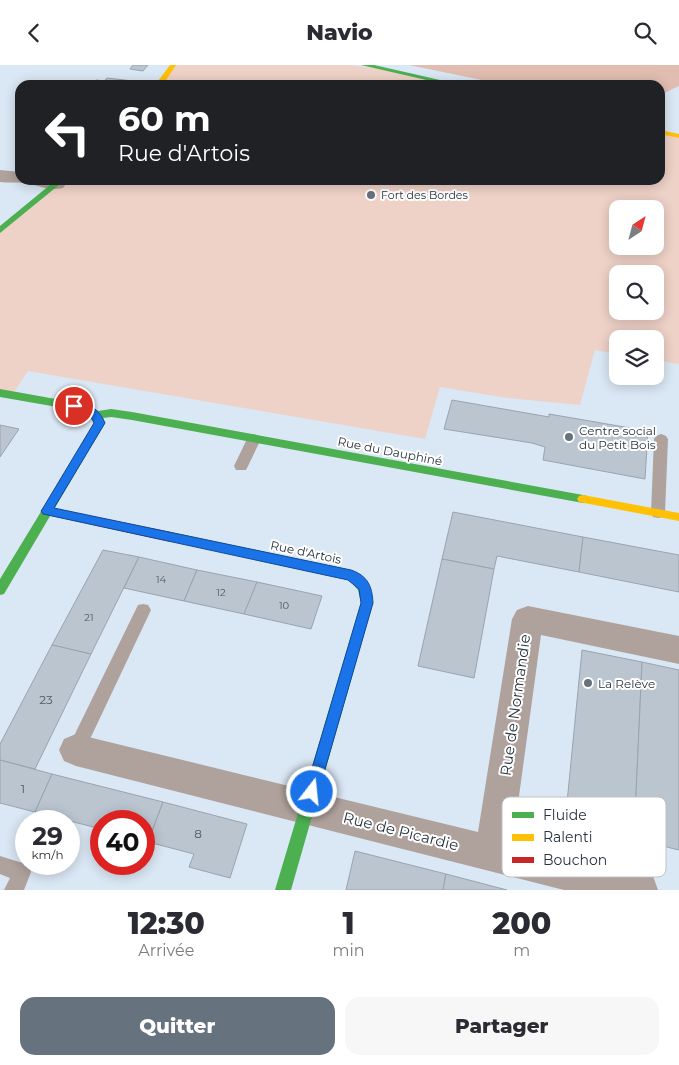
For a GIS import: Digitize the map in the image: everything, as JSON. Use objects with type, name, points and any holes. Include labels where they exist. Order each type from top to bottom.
[{"type":"main road","points":[[162,80],[173,65]]},
{"type":"main road","points":[[364,65],[434,80]]},
{"type":"main road","points":[[665,131],[679,134]]},
{"type":"main road","points":[[0,230],[54,185]]},
{"type":"main road","points":[[0,393],[89,409],[96,415],[100,423],[0,590]]},
{"type":"main road","name":"Rue du Dauphiné","points":[[96,415],[111,413],[679,517]]},
{"type":"main road","name":"Rue d'Artois","points":[[47,511],[344,574],[360,580],[365,587],[367,603],[284,890]]},
{"type":"street","points":[[0,176],[15,178]]},
{"type":"street","name":"Rue de Normandie","points":[[502,797],[528,619],[679,650]]},
{"type":"street","name":"Rue de Picardie","points":[[76,750],[502,856]]},
{"type":"street","name":"Rue de Normandie","points":[[494,854],[502,799]]},
{"type":"street","name":"Rue de Picardie","points":[[587,877],[639,890]]},
{"type":"lane","points":[[241,466],[254,439]]},
{"type":"lane","points":[[658,513],[660,439]]},
{"type":"lane","points":[[76,750],[143,609]]},
{"type":"lane","points":[[0,865],[22,872],[14,890]]},
{"type":"shaded area","points":[[173,65],[350,65],[385,69],[435,80],[162,80]]},
{"type":"shaded area","points":[[409,65],[679,65],[679,86],[665,93],[665,80],[482,80]]},
{"type":"shaded area","points":[[665,134],[679,138],[679,364],[664,362],[664,330],[609,330],[609,353],[595,350],[580,405],[507,398],[440,387],[425,439],[28,371],[12,395],[0,393],[0,230],[55,185],[665,185]]},
{"type":"building","points":[[133,65],[148,65],[143,71],[130,69]]},
{"type":"building","points":[[107,78],[124,80],[105,80]]},
{"type":"building","name":"Centre social du Petit Bois","points":[[452,400],[549,417],[549,414],[648,431],[645,479],[543,460],[545,447],[532,443],[444,429]]},
{"type":"building","points":[[0,425],[19,429],[0,457]]},
{"type":"building","points":[[453,512],[583,537],[579,572],[497,556],[494,569],[442,559]]},
{"type":"building","points":[[583,537],[679,555],[679,592],[579,572]]},
{"type":"building","points":[[103,550],[139,557],[91,654],[52,645]]},
{"type":"building","points":[[139,557],[197,570],[184,601],[124,588]]},
{"type":"building","points":[[442,559],[494,569],[474,678],[418,666]]},
{"type":"building","points":[[197,570],[257,582],[244,614],[184,601]]},
{"type":"building","points":[[257,582],[322,596],[311,629],[244,614]]},
{"type":"building","points":[[52,645],[91,654],[35,769],[0,760],[0,744]]},
{"type":"building","points":[[582,650],[642,662],[636,797],[568,797]]},
{"type":"building","points":[[642,662],[679,670],[679,850],[666,847],[666,797],[636,797]]},
{"type":"building","points":[[0,760],[52,774],[36,810],[27,810],[0,803]]},
{"type":"building","points":[[52,774],[163,802],[155,823],[155,810],[90,810],[90,826],[80,824],[80,810],[36,810]]},
{"type":"building","points":[[163,802],[247,824],[230,878],[189,867],[194,854],[155,844],[155,823]]},
{"type":"building","points":[[355,851],[446,874],[443,890],[346,890]]},
{"type":"building","points":[[446,874],[507,890],[443,890]]},
{"type":"traffic: fast","points":[[364,65],[434,80]]},
{"type":"traffic: fast","points":[[0,230],[55,185]]},
{"type":"traffic: fast","points":[[0,393],[89,409],[96,415],[100,423],[0,590]]},
{"type":"traffic: fast","points":[[96,415],[111,413],[132,416],[583,499]]},
{"type":"traffic: fast","points":[[171,537],[351,575],[361,584],[366,594],[367,603],[283,890]]},
{"type":"traffic: slow","points":[[162,80],[173,65]]},
{"type":"traffic: slow","points":[[665,133],[679,136]]},
{"type":"traffic: slow","points":[[583,499],[679,517]]},
{"type":"traffic: jam","points":[[47,511],[171,537]]},
{"type":"place","name":"Fort des Bordes","points":[[371,195]]},
{"type":"place","name":"Centre social du Petit Bois","points":[[569,437]]},
{"type":"place","name":"La Relève","points":[[588,683]]},
{"type":"route","points":[[74,406],[89,409],[96,415],[100,423],[47,511],[351,575],[360,580],[365,587],[367,603],[312,792]]}]
